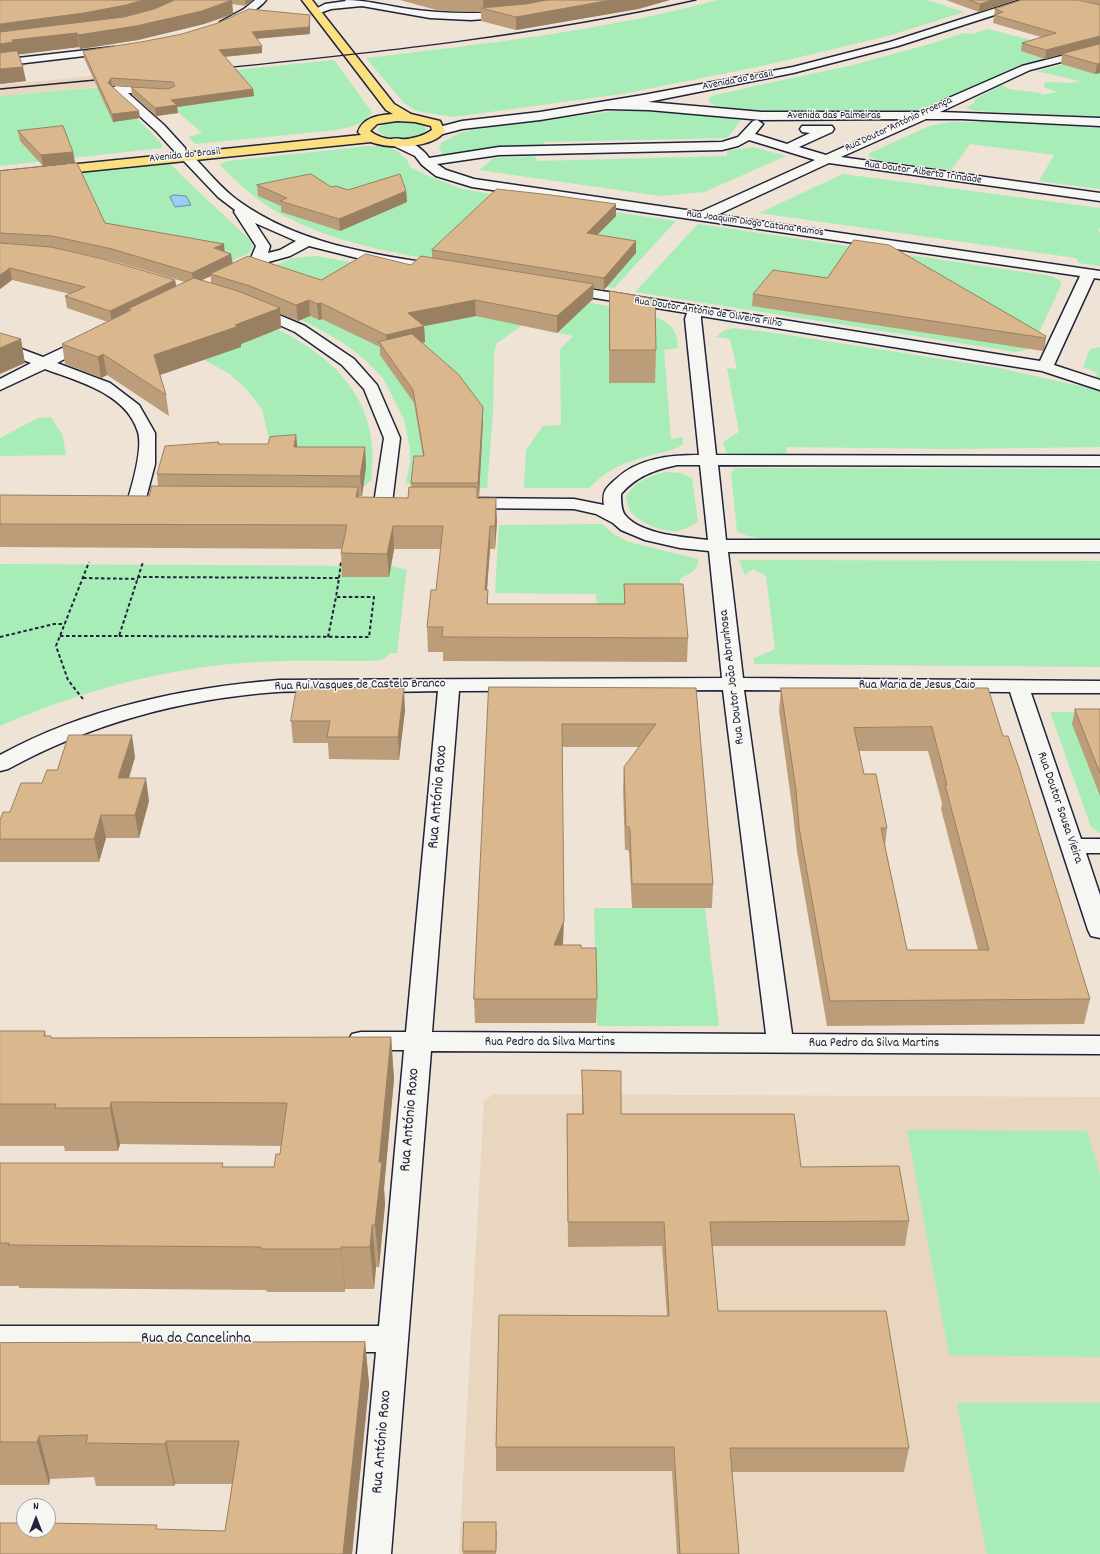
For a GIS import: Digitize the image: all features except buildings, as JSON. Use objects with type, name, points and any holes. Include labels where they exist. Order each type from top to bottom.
[{"type":"main road","points":[[299,0],[379,108],[380,120]]},
{"type":"main road","points":[[307,0],[390,107],[407,117],[435,126],[424,139],[396,142],[368,133],[367,125],[380,120],[407,117]]},
{"type":"main road","name":"Avenida do Brasil","points":[[0,176],[333,134],[368,133]]},
{"type":"main road","name":"Avenida do Brasil","points":[[0,170],[183,154]]},
{"type":"street","points":[[213,27],[248,11],[261,0]]},
{"type":"street","points":[[350,0],[455,16],[482,17],[522,13]]},
{"type":"street","name":"Avenida do Brasil","points":[[642,100],[882,40],[1008,0]]},
{"type":"street","name":"Avenida do Brasil","points":[[435,126],[532,111],[642,100],[793,70],[894,44],[1031,0]]},
{"type":"street","points":[[317,11],[329,6],[362,3]]},
{"type":"street","points":[[226,8],[248,11]]},
{"type":"street","points":[[0,63],[72,56],[122,48]]},
{"type":"street","name":"Rua Doutor António Proença","points":[[703,216],[825,159],[924,116],[955,99],[1026,68],[1100,49]]},
{"type":"street","points":[[169,92],[116,89],[160,128],[183,154],[235,205],[256,233],[263,246],[259,257]]},
{"type":"street","points":[[687,104],[683,98],[689,91]]},
{"type":"street","name":"Avenida das Palmeiras","points":[[642,100],[713,112],[762,116],[962,115],[1100,122]]},
{"type":"street","name":"Avenida das Palmeiras","points":[[435,126],[462,125],[540,116],[642,100],[663,100],[687,104],[713,112]]},
{"type":"street","points":[[424,139],[423,158],[499,151],[722,146],[736,144],[750,132],[762,116]]},
{"type":"street","points":[[750,132],[768,129]]},
{"type":"street","points":[[788,148],[828,129],[790,129]]},
{"type":"street","name":"Rua Doutor Alberto Trindade","points":[[750,132],[788,148],[825,159],[1100,197]]},
{"type":"street","name":"Rua Joaquim Diogo Catana Ramos","points":[[396,142],[423,158],[441,173],[472,183],[1095,274]]},
{"type":"street","points":[[235,205],[266,224],[305,242],[366,257],[455,272]]},
{"type":"street","points":[[285,253],[305,242]]},
{"type":"street","points":[[219,280],[275,247],[305,242]]},
{"type":"street","points":[[259,257],[285,253],[342,251]]},
{"type":"street","points":[[1045,368],[1095,274]]},
{"type":"street","name":"Rua Doutor António de Oliveira Filho","points":[[548,287],[1045,368],[1100,385]]},
{"type":"street","points":[[240,304],[300,329],[348,362],[371,388],[392,438],[383,503]]},
{"type":"street","name":"Rua Doutor João Abrunhosa","points":[[695,311],[693,319],[733,684],[780,1044]]},
{"type":"street","points":[[0,385],[44,362],[104,334]]},
{"type":"street","points":[[0,346],[104,386],[131,405],[147,433],[146,464],[137,502]]},
{"type":"street","points":[[619,519],[612,504],[612,493],[616,488],[633,472],[650,465],[677,460],[1100,461]]},
{"type":"street","points":[[574,504],[616,488]]},
{"type":"street","points":[[454,503],[574,504],[602,510],[619,519],[634,530],[658,538],[718,546],[1100,546]]},
{"type":"street","name":"Rua Rui Vasques de Castelo Branco","points":[[0,764],[28,748],[86,723],[147,705],[213,692],[279,686],[733,684]]},
{"type":"street","name":"Rua Maria de Jesus Caio","points":[[733,684],[1100,687]]},
{"type":"street","name":"Rua António Roxo","points":[[374,1554],[449,685]]},
{"type":"street","name":"Rua Doutor Sousa Vieira","points":[[1018,686],[1100,930]]},
{"type":"street","points":[[1072,846],[1100,846]]},
{"type":"street","name":"Rua Pedro da Silva Martins","points":[[339,1041],[1100,1045]]},
{"type":"street","name":"Rua da Cancelinha","points":[[0,1339],[392,1339]]},
{"type":"path","points":[[83,699],[68,680],[56,646],[89,562]]},
{"type":"path","points":[[119,636],[143,562]]},
{"type":"path","points":[[328,636],[341,562]]},
{"type":"path","points":[[83,578],[339,578]]},
{"type":"path","points":[[60,636],[369,637],[374,598],[336,597]]},
{"type":"path","points":[[0,637],[54,624],[65,624]]},
{"type":"shaded area","points":[[225,63],[232,74],[0,96],[0,85]]},
{"type":"shaded area","points":[[492,1095],[1100,1097],[1100,1554],[459,1554],[484,1101]]},
{"type":"green space","points":[[718,0],[927,0],[964,12],[888,36],[762,66],[622,94],[453,117],[416,111],[404,103],[366,58],[499,42],[587,28],[674,11]]},
{"type":"green space","points":[[988,29],[1078,52],[1062,58],[1036,49],[1029,54],[1050,60],[933,110],[759,111],[717,106],[710,103],[708,99],[714,95],[853,65],[964,33],[973,34]]},
{"type":"green space","points":[[334,60],[372,112],[361,122],[337,130],[196,144],[188,137],[202,133],[173,108],[168,100],[142,104],[127,91],[130,84],[158,78]]},
{"type":"green space","points":[[1065,64],[1100,70],[1100,117],[976,111],[966,108],[974,103],[975,99],[1002,85],[1009,89],[1041,93],[1041,95],[1058,92],[1045,88],[1044,83],[1071,83],[1080,81],[1036,71]]},
{"type":"green space","points":[[103,88],[111,92],[162,144],[162,148],[0,166],[0,96]]},
{"type":"green space","points":[[622,110],[647,110],[741,120],[727,138],[543,142],[544,147],[444,156],[439,148],[441,143],[460,133],[471,130]]},
{"type":"green space","points":[[403,121],[418,123],[426,127],[427,130],[423,134],[402,139],[387,137],[377,130],[382,125]]},
{"type":"green space","points":[[950,122],[1000,122],[1100,128],[1100,189],[1039,181],[1054,155],[970,144],[951,170],[882,161],[868,157],[870,153],[929,126]]},
{"type":"green space","points":[[369,146],[388,147],[396,150],[407,160],[410,167],[462,189],[676,221],[614,288],[422,258],[344,240],[319,232],[272,209],[244,188],[219,164],[228,161]]},
{"type":"green space","points":[[753,147],[786,156],[704,192],[660,196],[479,170],[494,158],[535,156],[537,161],[727,156],[727,151]]},
{"type":"green space","points":[[163,163],[171,164],[249,239],[253,246],[249,253],[193,279],[157,269],[47,247],[0,180]]},
{"type":"green space","points":[[843,174],[1100,208],[1100,227],[1098,231],[1100,232],[1100,266],[1079,263],[1076,258],[759,213]]},
{"type":"green space","points":[[698,224],[1051,276],[1061,281],[1061,285],[1032,348],[1016,352],[635,292]]},
{"type":"green space","points":[[316,256],[644,312],[664,321],[676,334],[678,348],[664,350],[671,439],[683,437],[683,444],[671,450],[623,464],[609,471],[589,488],[524,488],[526,450],[543,426],[561,425],[560,349],[573,336],[522,325],[496,344],[494,355],[493,413],[487,488],[416,487],[406,483],[410,462],[410,449],[404,419],[383,378],[363,358],[342,342],[310,324],[280,310],[271,267],[293,258]]},
{"type":"green space","points":[[269,325],[315,352],[334,367],[349,385],[361,405],[369,427],[373,453],[371,481],[364,486],[358,487],[272,453],[262,409],[247,390],[230,374],[186,350]]},
{"type":"green space","points":[[733,328],[775,333],[999,368],[1085,387],[1098,373],[1083,367],[1090,349],[1100,347],[1100,447],[950,449],[786,447],[787,457],[742,456],[726,453],[723,442],[739,432],[727,368],[737,369],[730,339],[716,337],[725,330]]},
{"type":"green space","points":[[51,417],[63,436],[66,455],[0,456],[0,438],[38,418]]},
{"type":"green space","points":[[735,468],[1100,469],[1100,540],[766,539],[747,536],[737,531],[731,473]]},
{"type":"green space","points":[[666,472],[681,473],[692,478],[698,522],[678,531],[660,529],[647,524],[636,517],[629,507],[626,496],[634,486],[648,477]]},
{"type":"green space","points":[[602,524],[612,533],[629,542],[698,559],[695,569],[680,579],[682,608],[599,628],[596,594],[495,593],[499,525]]},
{"type":"green space","points":[[739,560],[1100,561],[1100,667],[754,664],[754,658],[775,649],[766,576],[753,569],[745,575]]},
{"type":"green space","points":[[0,564],[391,566],[407,570],[397,653],[391,653],[384,659],[373,661],[255,662],[190,669],[157,675],[93,692],[30,713],[0,726]]},
{"type":"green space","points":[[1050,712],[1100,712],[1100,833],[1091,827]]},
{"type":"green space","points":[[594,908],[705,908],[719,1026],[597,1026]]},
{"type":"green space","points":[[907,1130],[1087,1131],[1100,1175],[1100,1357],[949,1355]]},
{"type":"green space","points":[[957,1403],[1100,1403],[1100,1554],[987,1554]]},
{"type":"water","points":[[174,195],[186,196],[191,205],[175,207],[170,197]]},
{"type":"railway","points":[[223,68],[342,56],[520,33],[696,0]]},
{"type":"railway","points":[[0,89],[106,79]]}]
